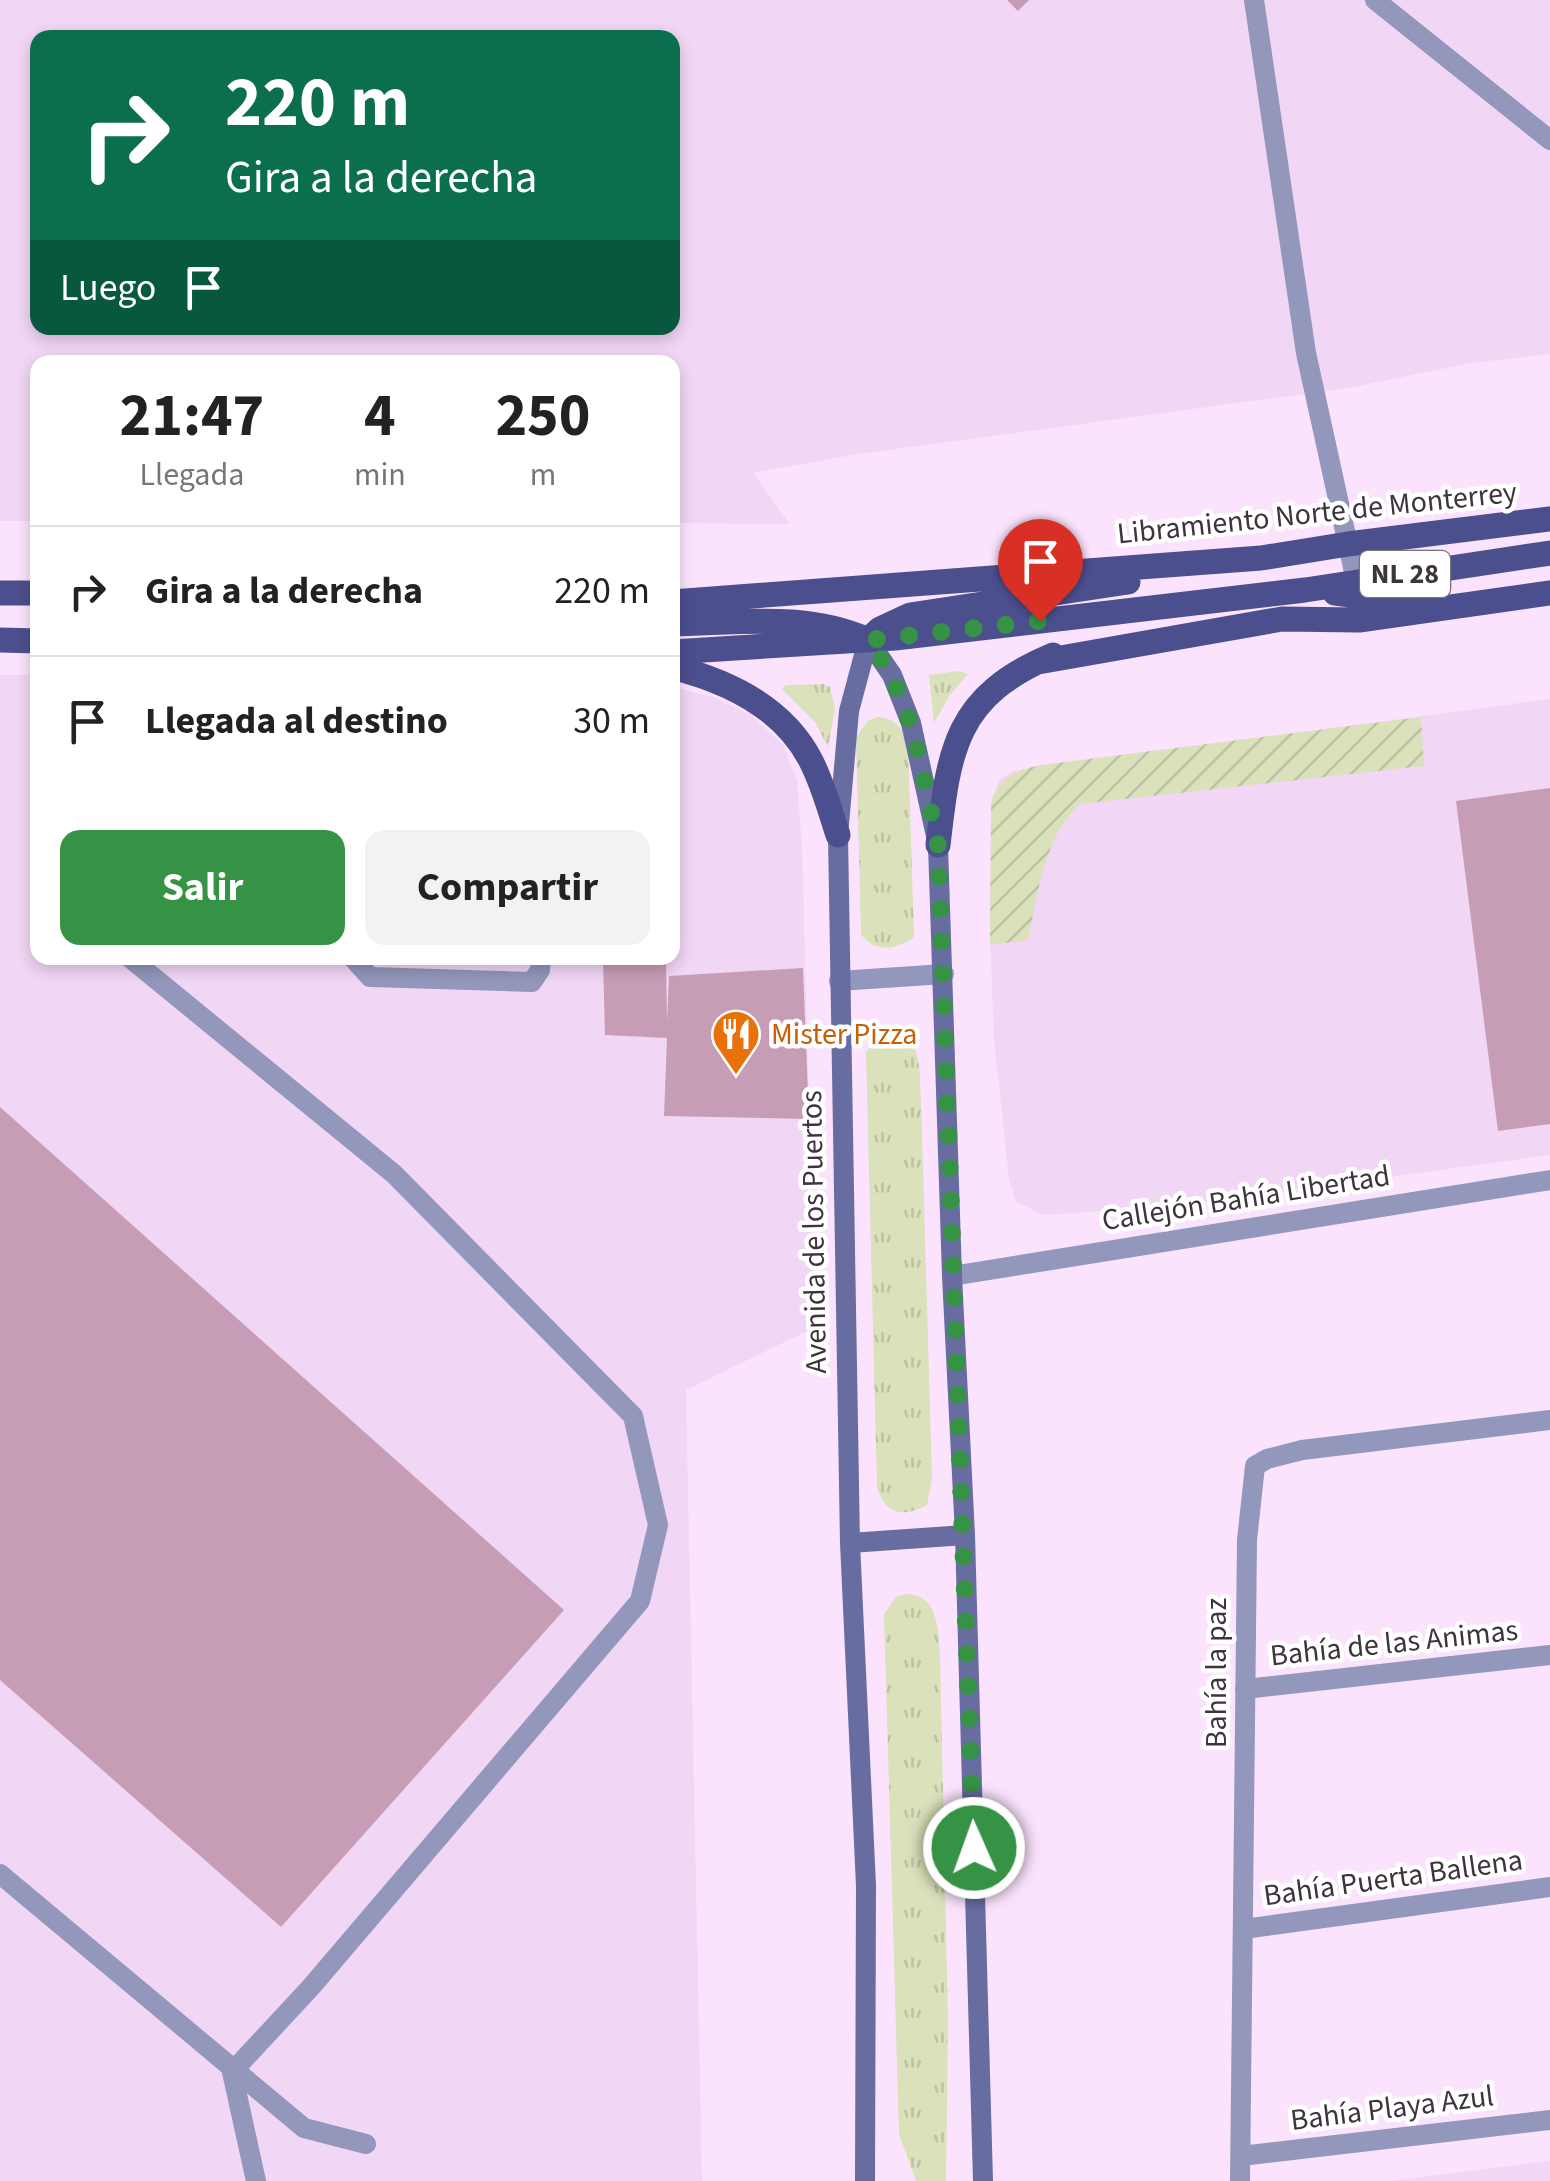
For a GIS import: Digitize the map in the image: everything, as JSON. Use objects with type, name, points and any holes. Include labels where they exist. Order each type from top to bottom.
[{"type":"main road","name":"Libramiento Norte de Monterrey","points":[[680,601],[1261,558],[1550,519]]},
{"type":"main road","name":"NL 28","points":[[680,652],[868,640],[1259,596],[1550,553]]},
{"type":"main road","points":[[680,624],[801,622],[833,626],[868,640],[880,629],[910,615],[1173,576],[1261,558]]},
{"type":"main road","points":[[1306,590],[1452,607]]},
{"type":"main road","points":[[0,593],[30,593]]},
{"type":"main road","points":[[1038,662],[1282,620],[1359,620],[1550,593]]},
{"type":"main road","points":[[938,845],[946,775],[969,715],[989,693],[1020,670],[1094,640],[1259,596]]},
{"type":"main road","points":[[0,640],[30,640]]},
{"type":"main road","points":[[680,669],[716,680],[749,696],[783,723],[811,761],[838,835]]},
{"type":"street","points":[[1254,0],[1306,352],[1356,581]]},
{"type":"street","points":[[1375,0],[1550,140]]},
{"type":"street","points":[[868,640],[892,675],[911,723],[938,845],[952,1276],[966,1535],[984,2181]]},
{"type":"street","name":"Avenida de los Puertos","points":[[865,2181],[866,1886],[850,1543],[838,835],[847,727],[854,684],[868,640]]},
{"type":"street","points":[[139,965],[394,1174],[632,1416],[658,1525],[640,1601],[311,1987],[232,2072]]},
{"type":"street","points":[[359,965],[370,977],[532,982],[540,965]]},
{"type":"street","points":[[839,981],[944,974]]},
{"type":"street","name":"Callejón Bahía Libertad","points":[[952,1276],[1550,1180]]},
{"type":"street","name":"Bahía la paz","points":[[1240,2181],[1248,1512],[1255,1466],[1302,1450],[1550,1420]]},
{"type":"street","points":[[850,1543],[966,1535]]},
{"type":"street","name":"Bahía de las Animas","points":[[1245,1690],[1550,1656]]},
{"type":"street","points":[[0,1874],[232,2072],[304,2128],[366,2144]]},
{"type":"street","name":"Bahía Puerta Ballena","points":[[1244,1929],[1550,1888]]},
{"type":"street","points":[[232,2072],[256,2181]]},
{"type":"street","name":"Bahía Playa Azul","points":[[1241,2156],[1550,2120]]},
{"type":"shaded area","points":[[0,0],[1550,0],[1550,354],[1470,363],[1349,388],[858,454],[753,473],[790,524],[680,523],[680,355],[30,355],[30,521],[0,521]]},
{"type":"shaded area","points":[[0,675],[30,675],[30,965],[680,965],[680,689],[713,697],[750,714],[783,745],[797,781],[815,1327],[686,1390],[702,2181],[0,2181]]},
{"type":"shaded area","points":[[1550,699],[1550,1155],[1185,1205],[1044,1215],[1016,1202],[1009,1179],[994,1039],[991,805],[999,780],[1013,771]]},
{"type":"shaded area","points":[[1550,2161],[1550,2181],[1390,2181]]},
{"type":"green space","points":[[958,671],[968,674],[934,723],[929,675]]},
{"type":"green space","points":[[786,685],[830,687],[835,709],[828,747],[815,722],[782,689]]},
{"type":"green space","points":[[877,717],[897,724],[908,743],[914,937],[886,948],[873,945],[861,935],[856,737],[868,721]]},
{"type":"green space","points":[[1421,717],[1424,766],[1080,804],[1050,849],[1028,940],[990,945],[991,805],[1002,781],[1016,772],[1041,765]]},
{"type":"green space","points":[[899,1032],[912,1044],[919,1071],[932,1477],[927,1505],[910,1512],[890,1508],[877,1487],[866,1053],[879,1033]]},
{"type":"green space","points":[[897,1596],[919,1596],[931,1608],[940,1655],[948,2023],[946,2181],[916,2181],[899,2134],[884,1614]]},
{"type":"building","points":[[1007,0],[1029,0],[1018,11]]},
{"type":"building","points":[[1550,788],[1550,1124],[1498,1131],[1456,801]]},
{"type":"building","name":"Mister Pizza","points":[[603,965],[666,965],[667,1022],[669,976],[803,968],[809,1119],[664,1116],[667,1038],[605,1035]]},
{"type":"building","points":[[0,1107],[564,1610],[281,1927],[0,1680]]},
{"type":"place","name":"Mister Pizza","points":[[736,1076]]},
{"type":"route","points":[[974,1848],[966,1535],[952,1276],[938,845],[911,723],[892,675],[868,640],[1040,621]]}]
